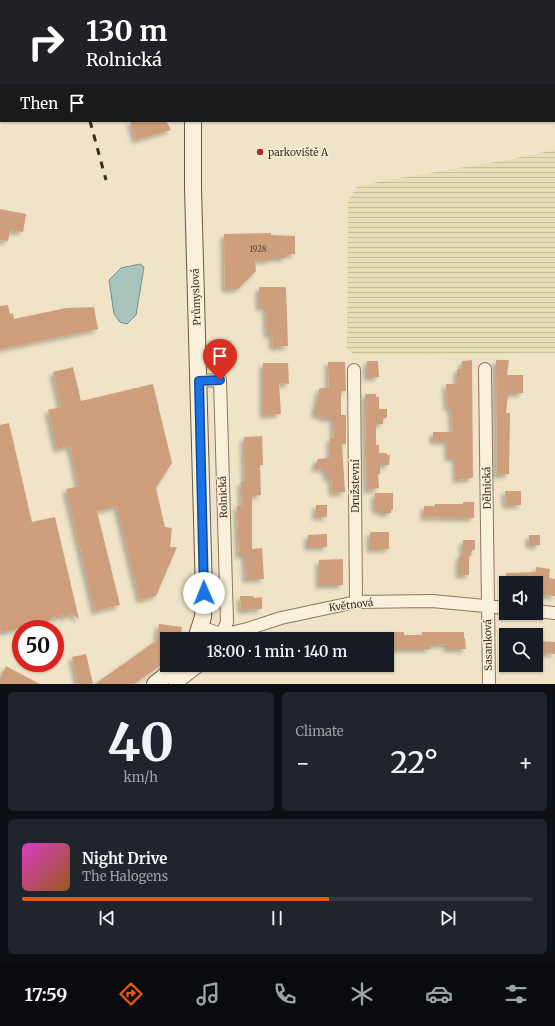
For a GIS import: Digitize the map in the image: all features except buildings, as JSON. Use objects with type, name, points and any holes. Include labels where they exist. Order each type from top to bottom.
[{"type":"main road","name":"Průmyslová","points":[[193,122],[193,188],[204,593],[204,609],[198,632]]},
{"type":"main road","points":[[155,684],[170,672]]},
{"type":"street","name":"Dělnická","points":[[485,369],[488,606]]},
{"type":"street","name":"Družstevní","points":[[354,370],[356,602]]},
{"type":"street","name":"Rolnická","points":[[199,381],[220,380],[227,622],[223,632]]},
{"type":"street","name":"Květnová","points":[[237,632],[281,618],[356,602],[432,601],[499,607]]},
{"type":"street","name":"Sasanková","points":[[488,606],[489,684]]},
{"type":"street","points":[[543,612],[555,613]]},
{"type":"street","points":[[175,684],[191,672]]},
{"type":"shaded area","points":[[555,150],[555,353],[359,355],[352,353],[347,348],[348,203],[357,187],[387,180],[496,162]]},
{"type":"water","points":[[140,264],[144,267],[136,315],[127,324],[120,322],[114,314],[109,280],[121,268]]},
{"type":"railway","points":[[90,122],[106,180]]},
{"type":"place","name":"parkoviště A","points":[[260,152]]},
{"type":"route","points":[[204,593],[199,381],[220,380]]}]
